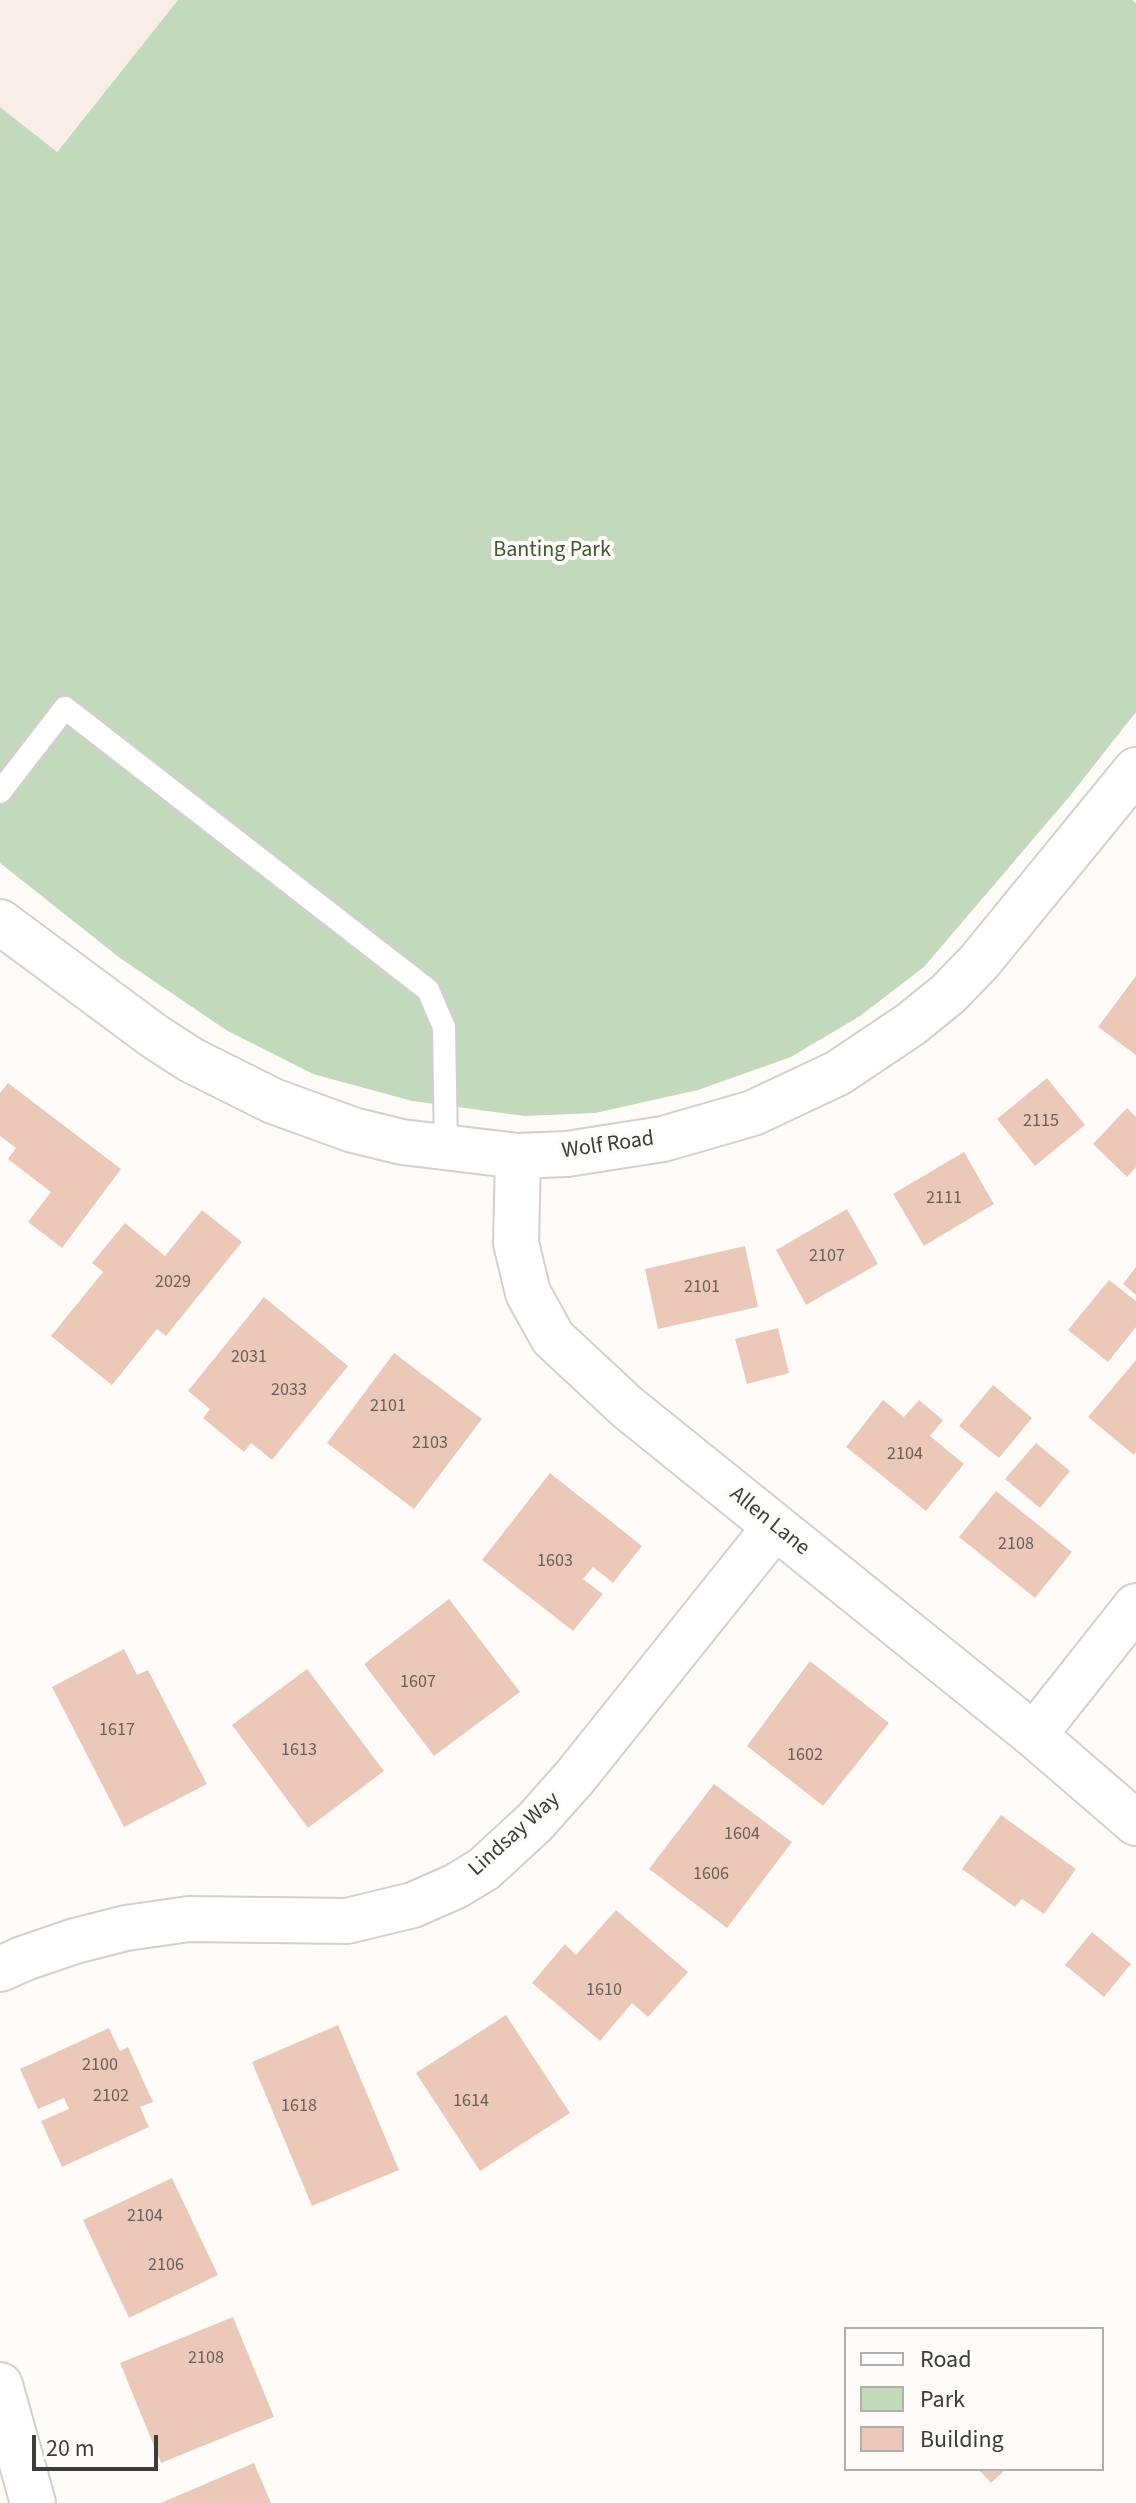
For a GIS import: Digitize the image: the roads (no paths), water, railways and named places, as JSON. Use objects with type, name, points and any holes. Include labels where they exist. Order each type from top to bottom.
[{"type":"street","name":"Wolf Road","points":[[0,922],[154,1036],[191,1060],[273,1101],[353,1130],[402,1142],[518,1156],[567,1154],[663,1139],[753,1113],[838,1073],[911,1024],[948,994],[979,962],[1136,770]]},
{"type":"street","name":"Allen Lane","points":[[518,1156],[516,1243],[528,1293],[553,1338],[627,1407],[1034,1735],[1136,1823]]},
{"type":"street","name":"Lindsay Way","points":[[0,1969],[37,1954],[126,1928],[189,1919],[347,1921],[413,1905],[456,1886],[484,1869],[535,1822],[575,1777],[775,1527]]},
{"type":"street","points":[[1034,1735],[1136,1606]]},
{"type":"street","points":[[0,2385],[33,2503]]},
{"type":"lane","points":[[0,792],[65,708],[428,990],[444,1027],[446,1149]]},
{"type":"park label","name":"Banting Park","points":[[552,551]]}]
